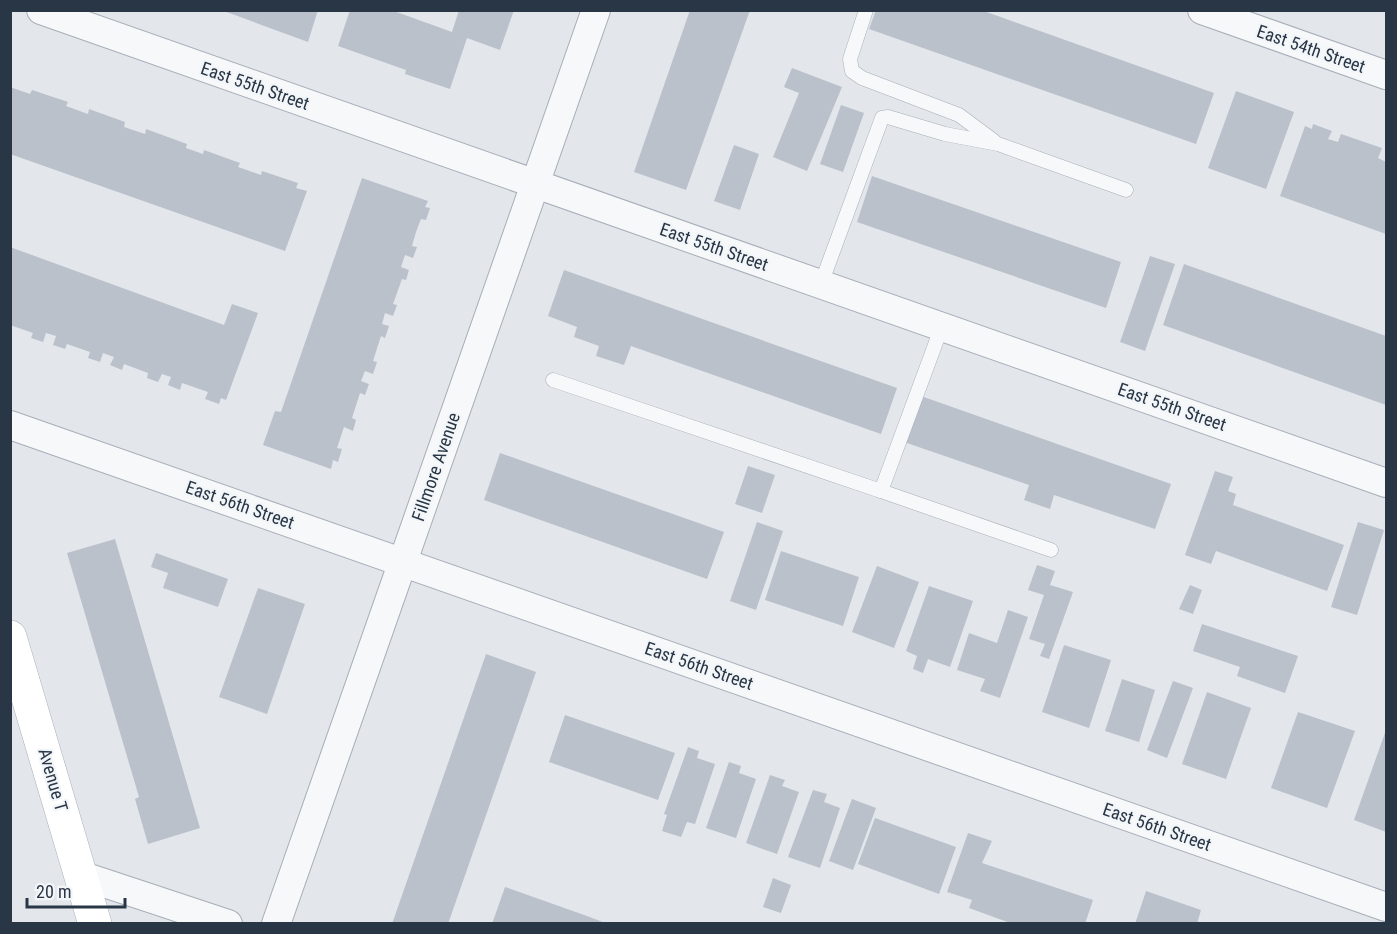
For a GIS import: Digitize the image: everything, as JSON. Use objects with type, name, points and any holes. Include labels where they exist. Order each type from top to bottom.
[{"type":"main road","name":"Avenue T","points":[[10,637],[95,924]]},
{"type":"street","name":"East 55th Street","points":[[41,10],[1386,483]]},
{"type":"street","name":"Fillmore Avenue","points":[[276,924],[597,10]]},
{"type":"street","name":"East 54th Street","points":[[1202,10],[1386,75]]},
{"type":"street","name":"East 56th Street","points":[[10,424],[1386,907]]},
{"type":"street","points":[[80,875],[228,924]]},
{"type":"lane","points":[[866,10],[850,59],[852,71],[862,78],[959,115],[998,144]]},
{"type":"lane","points":[[820,284],[882,118],[888,117],[945,134],[998,144],[1126,190]]},
{"type":"lane","points":[[881,491],[942,326]]},
{"type":"lane","points":[[553,380],[1052,550]]},
{"type":"building","points":[[221,10],[318,10],[308,42]]},
{"type":"building","points":[[350,10],[391,10],[452,32],[459,10],[514,10],[500,50],[467,38],[450,89],[405,74],[406,70],[338,46]]},
{"type":"building","points":[[690,10],[750,10],[686,190],[634,172]]},
{"type":"building","points":[[876,10],[981,10],[1214,93],[1196,144],[869,29]]},
{"type":"building","points":[[792,68],[842,87],[807,171],[773,157],[799,93],[784,87]]},
{"type":"building","points":[[10,87],[30,94],[32,90],[68,102],[66,106],[88,114],[89,109],[125,122],[124,127],[145,134],[146,129],[187,144],[186,148],[203,154],[204,150],[240,163],[238,167],[261,175],[262,171],[298,183],[296,188],[307,191],[285,251],[10,154]]},
{"type":"building","points":[[1236,91],[1294,112],[1266,189],[1208,168]]},
{"type":"building","points":[[841,105],[864,113],[843,172],[820,164]]},
{"type":"building","points":[[1313,124],[1332,131],[1328,139],[1338,142],[1341,134],[1382,148],[1378,158],[1386,162],[1386,234],[1280,196],[1305,126],[1312,129]]},
{"type":"building","points":[[734,145],[759,154],[740,210],[714,201]]},
{"type":"building","points":[[872,176],[1121,262],[1106,308],[857,222]]},
{"type":"building","points":[[362,178],[428,201],[425,207],[430,208],[426,220],[421,219],[416,232],[412,246],[417,247],[413,258],[405,255],[401,267],[409,270],[406,280],[402,279],[393,304],[397,305],[393,316],[385,313],[382,324],[389,326],[385,338],[381,336],[373,361],[377,362],[373,374],[365,371],[361,381],[369,384],[365,395],[360,393],[352,418],[356,420],[353,431],[344,427],[337,448],[342,449],[338,462],[333,460],[331,469],[263,445],[275,411],[281,412]]},
{"type":"building","points":[[10,247],[224,325],[232,304],[258,313],[226,400],[221,398],[219,404],[205,399],[208,392],[182,383],[180,390],[168,385],[171,377],[162,374],[158,382],[147,378],[148,373],[124,364],[122,370],[110,365],[114,357],[103,353],[100,362],[88,358],[90,352],[67,344],[65,349],[53,345],[56,336],[46,333],[43,342],[31,338],[33,333],[10,325]]},
{"type":"building","points":[[1150,256],[1175,264],[1145,351],[1120,342]]},
{"type":"building","points":[[1184,264],[1386,336],[1386,405],[1163,325]]},
{"type":"building","points":[[564,270],[897,388],[881,434],[631,346],[624,365],[596,356],[599,346],[574,337],[577,327],[548,316]]},
{"type":"building","points":[[921,396],[1171,484],[1155,529],[1054,495],[1050,509],[1024,500],[1029,485],[904,442]]},
{"type":"building","points":[[500,453],[724,532],[707,579],[484,500]]},
{"type":"building","points":[[748,466],[775,475],[762,513],[735,504]]},
{"type":"building","points":[[1215,471],[1233,477],[1228,491],[1236,494],[1233,505],[1344,545],[1327,591],[1216,551],[1211,564],[1185,555]]},
{"type":"building","points":[[757,522],[783,531],[756,610],[730,601]]},
{"type":"building","points":[[1358,522],[1384,530],[1357,615],[1331,607]]},
{"type":"building","points":[[115,539],[200,828],[148,844],[135,799],[139,797],[67,553]]},
{"type":"building","points":[[781,551],[859,577],[843,626],[765,600]]},
{"type":"building","points":[[156,553],[228,579],[218,607],[163,588],[168,573],[151,567]]},
{"type":"building","points":[[1037,565],[1055,571],[1050,585],[1073,592],[1049,659],[1040,656],[1045,644],[1029,639],[1044,595],[1028,590]]},
{"type":"building","points":[[877,566],[919,582],[894,648],[852,632]]},
{"type":"building","points":[[1190,585],[1202,590],[1193,614],[1179,609]]},
{"type":"building","points":[[929,586],[973,601],[950,667],[928,659],[923,673],[913,669],[917,656],[906,651]]},
{"type":"building","points":[[258,588],[305,604],[267,714],[219,697]]},
{"type":"building","points":[[1008,610],[1028,617],[1000,698],[980,691],[985,679],[957,670],[969,633],[997,643]]},
{"type":"building","points":[[1202,624],[1298,656],[1285,693],[1237,676],[1240,667],[1193,651]]},
{"type":"building","points":[[1064,645],[1111,660],[1089,728],[1042,712]]},
{"type":"building","points":[[486,654],[536,672],[527,698],[448,924],[392,924]]},
{"type":"building","points":[[1122,679],[1155,690],[1139,742],[1105,731]]},
{"type":"building","points":[[1173,681],[1193,688],[1167,758],[1147,750]]},
{"type":"building","points":[[1207,692],[1251,708],[1226,779],[1182,764]]},
{"type":"building","points":[[1298,712],[1355,731],[1327,808],[1271,788]]},
{"type":"building","points":[[565,715],[675,753],[658,800],[549,762]]},
{"type":"building","points":[[1386,730],[1386,832],[1354,820]]},
{"type":"building","points":[[688,747],[699,751],[697,758],[715,764],[695,824],[687,822],[681,837],[662,831],[667,815],[664,814]]},
{"type":"building","points":[[729,762],[741,766],[739,773],[756,779],[736,838],[706,828]]},
{"type":"building","points":[[770,775],[785,780],[782,786],[799,792],[777,854],[746,843]]},
{"type":"building","points":[[813,790],[827,794],[824,802],[840,808],[820,868],[788,857]]},
{"type":"building","points":[[852,799],[876,808],[853,870],[829,861]]},
{"type":"building","points":[[875,818],[956,847],[939,894],[858,864]]},
{"type":"building","points":[[968,833],[992,841],[982,863],[1093,900],[1085,924],[1013,924],[969,908],[972,900],[947,892]]},
{"type":"building","points":[[773,878],[791,885],[781,913],[763,907]]},
{"type":"building","points":[[505,887],[587,916],[608,924],[492,924]]},
{"type":"building","points":[[1146,891],[1201,910],[1197,924],[1135,924]]}]
